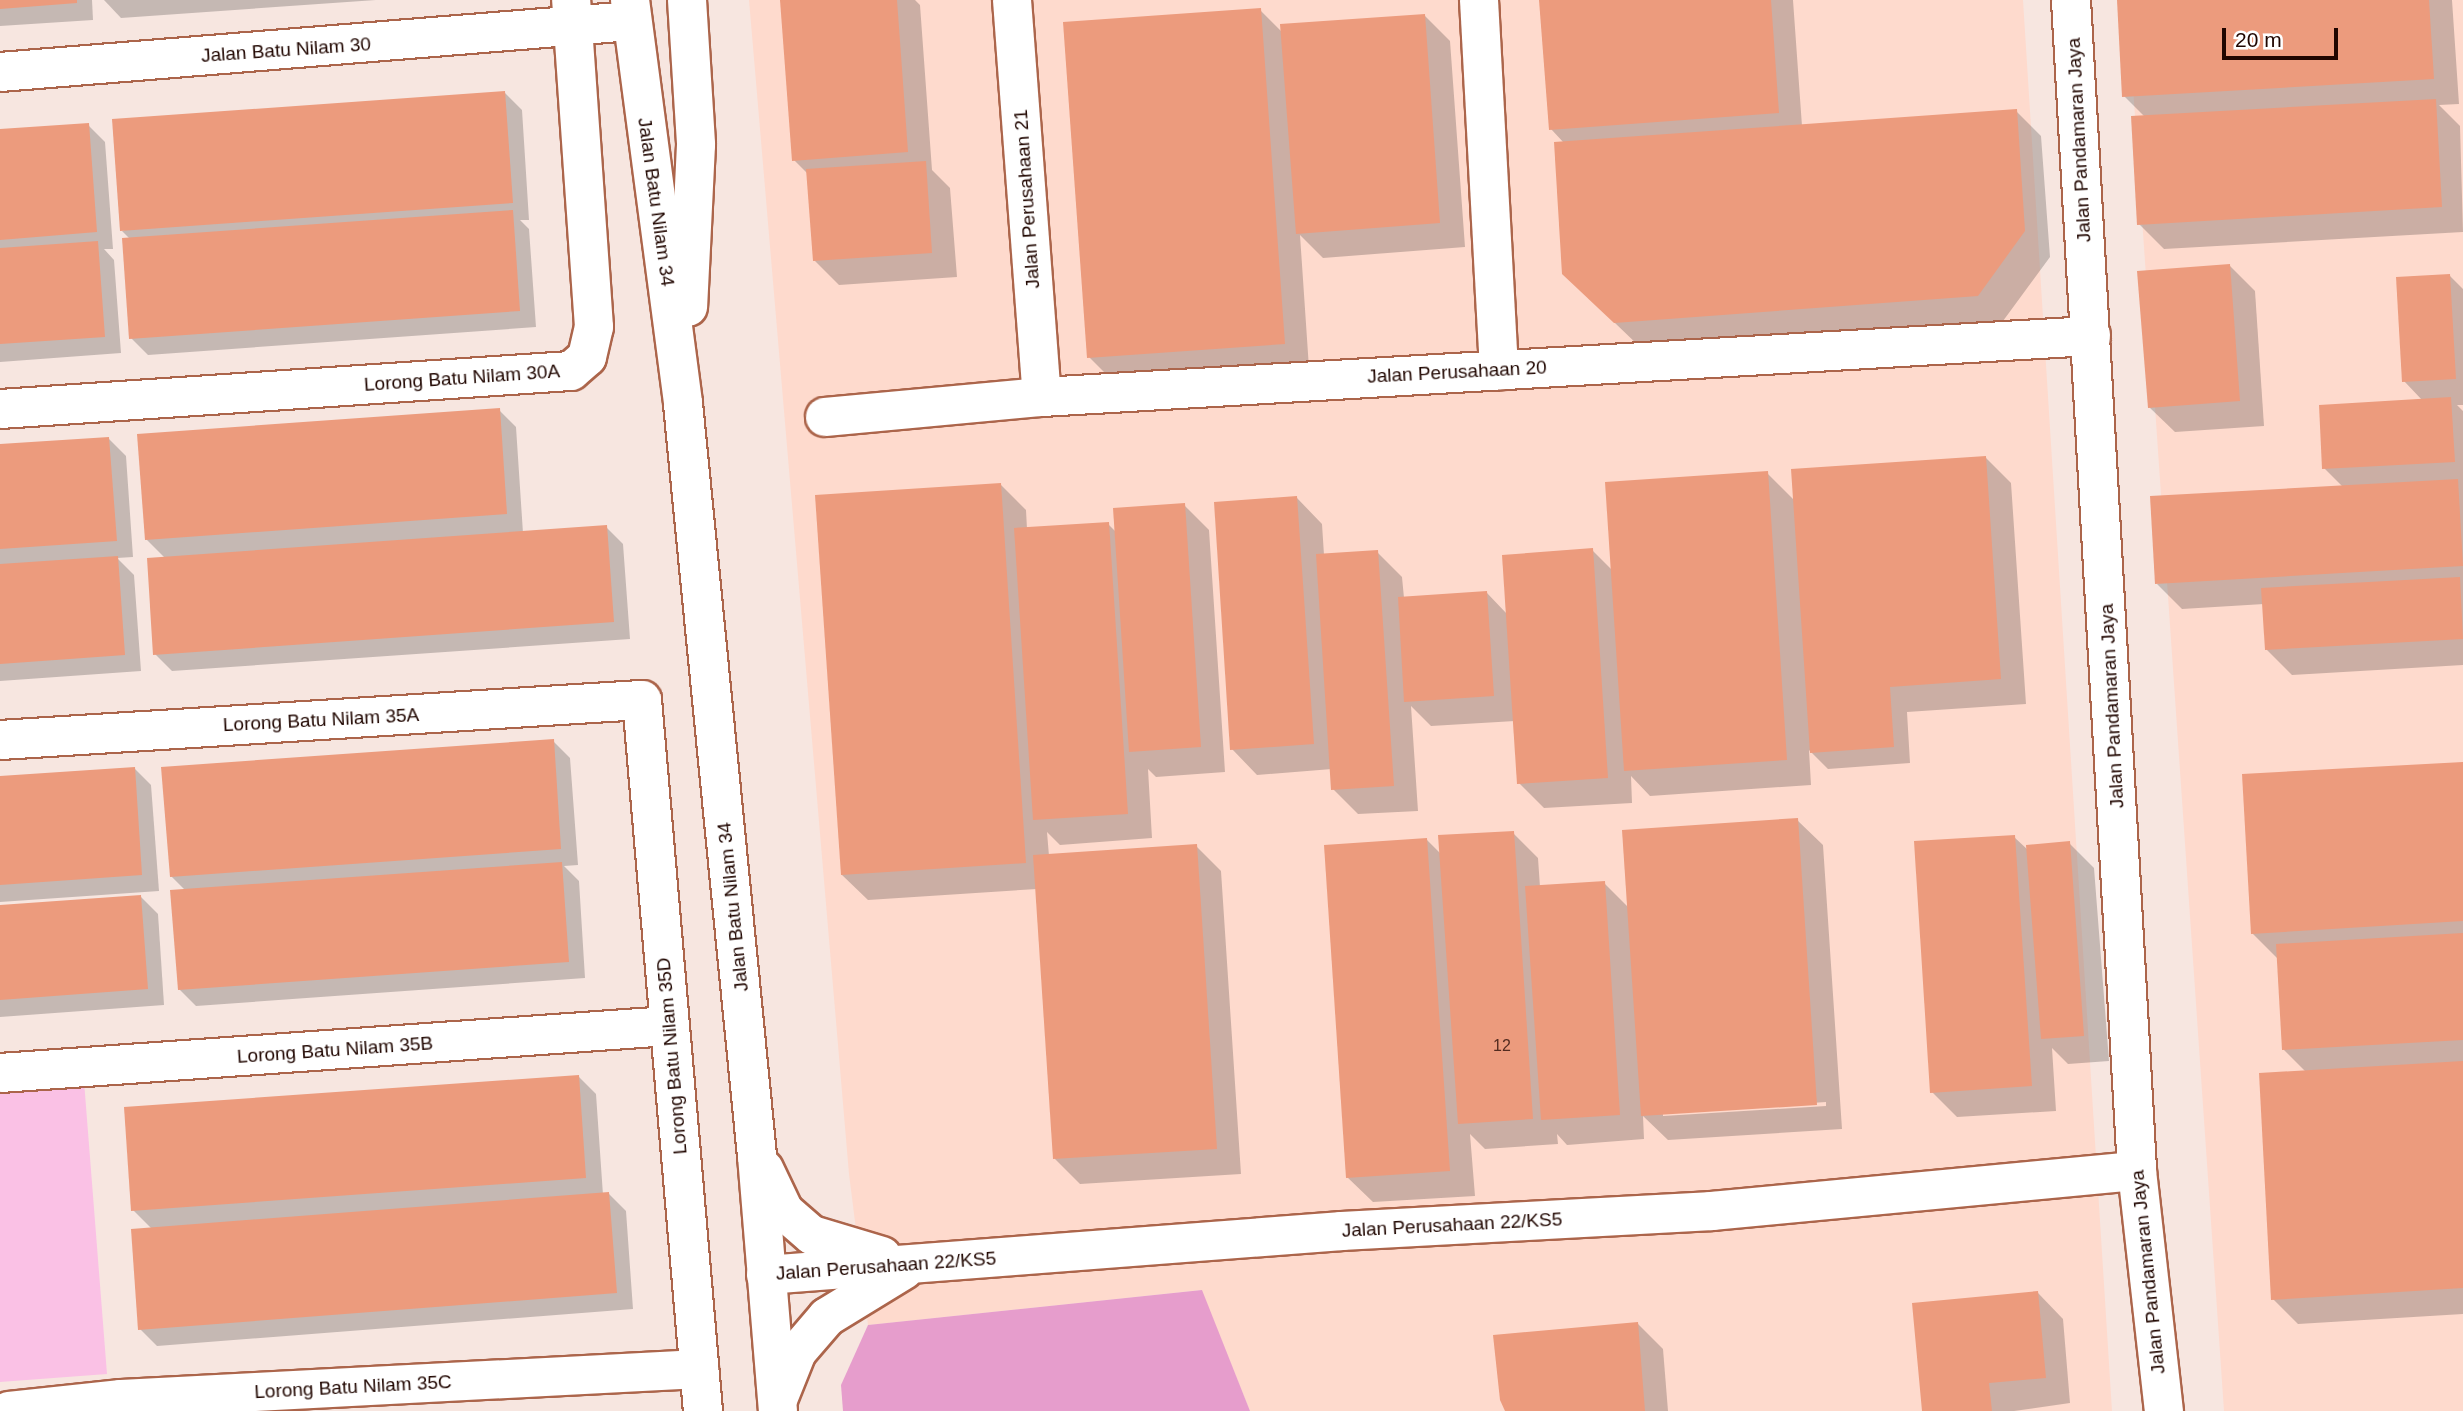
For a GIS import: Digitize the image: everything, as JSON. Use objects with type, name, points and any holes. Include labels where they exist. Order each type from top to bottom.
[{"type":"street","name":"Jalan Batu Nilam 30","points":[[0,72],[572,14],[631,11],[652,21],[666,12],[670,0]]},
{"type":"street","name":"Jalan Batu Nilam 34","points":[[683,404],[696,145],[687,0]]},
{"type":"street","name":"Jalan Perusahaan 21","points":[[1012,0],[1042,397]]},
{"type":"street","points":[[1479,0],[1499,370]]},
{"type":"street","name":"Jalan Pandamaran Jaya","points":[[2071,0],[2137,1171],[2164,1411]]},
{"type":"street","points":[[631,11],[670,68],[696,145]]},
{"type":"street","name":"Jalan Batu Nilam 34","points":[[631,11],[683,404],[757,1156],[778,1407]]},
{"type":"street","name":"Lorong Batu Nilam 30A","points":[[0,409],[570,371],[587,357],[594,327],[589,201],[572,14]]},
{"type":"street","name":"Jalan Perusahaan 20","points":[[825,417],[1042,397],[2091,336]]},
{"type":"street","name":"Lorong Batu Nilam 35A","points":[[0,740],[642,700]]},
{"type":"street","name":"Lorong Batu Nilam 35D","points":[[642,700],[703,1411]]},
{"type":"street","name":"Lorong Batu Nilam 35B","points":[[0,1073],[669,1026]]},
{"type":"street","points":[[757,1156],[784,1211],[812,1234],[844,1248],[915,1264]]},
{"type":"street","name":"Jalan Perusahaan 22/KS5","points":[[766,1275],[1342,1231],[1712,1211],[2137,1171]]},
{"type":"street","points":[[778,1407],[797,1352],[827,1317],[915,1264]]},
{"type":"street","name":"Lorong Batu Nilam 35C","points":[[9,1411],[134,1398],[699,1369]]},
{"type":"shaded area","points":[[749,0],[2023,0],[2112,1411],[1250,1411],[1201,1290],[868,1325],[849,1174]]},
{"type":"shaded area","points":[[2127,0],[2463,0],[2463,1411],[2224,1411]]},
{"type":"shaded area","points":[[84,1081],[107,1374],[0,1382],[0,1088]]},
{"type":"shaded area","points":[[1202,1290],[1250,1411],[843,1411],[841,1385],[868,1325]]},
{"type":"building","points":[[0,0],[77,0],[77,3],[0,9]]},
{"type":"building","points":[[780,0],[897,0],[908,152],[792,161]]},
{"type":"building","points":[[1539,0],[1771,0],[1779,113],[1549,130]]},
{"type":"building","points":[[2117,0],[2429,0],[2434,79],[2122,97]]},
{"type":"building","points":[[1261,8],[1285,344],[1087,358],[1063,22]]},
{"type":"building","points":[[1425,14],[1440,223],[1296,234],[1280,24]]},
{"type":"building","points":[[505,91],[513,203],[120,231],[112,119]]},
{"type":"building","points":[[2436,99],[2442,207],[2137,225],[2131,116]]},
{"type":"building","points":[[2017,109],[2025,231],[1978,296],[1614,323],[1562,274],[1554,142]]},
{"type":"building","points":[[89,123],[97,232],[0,240],[0,129]]},
{"type":"building","points":[[926,161],[932,253],[813,261],[806,169]]},
{"type":"building","points":[[513,210],[520,311],[129,339],[122,238]]},
{"type":"building","points":[[98,241],[105,337],[0,344],[0,248]]},
{"type":"building","points":[[2230,264],[2240,401],[2148,408],[2137,271]]},
{"type":"building","points":[[2450,274],[2456,379],[2402,382],[2396,277]]},
{"type":"building","points":[[2451,397],[2455,462],[2322,469],[2319,405]]},
{"type":"building","points":[[500,408],[507,514],[145,540],[137,434]]},
{"type":"building","points":[[109,437],[117,541],[0,549],[0,444]]},
{"type":"building","points":[[1986,456],[2001,679],[1890,687],[1894,747],[1810,753],[1791,469]]},
{"type":"building","points":[[1768,471],[1787,760],[1624,771],[1605,482]]},
{"type":"building","points":[[2458,479],[2463,566],[2155,584],[2150,496]]},
{"type":"building","points":[[1001,483],[1026,863],[841,875],[815,495]]},
{"type":"building","points":[[1297,496],[1314,744],[1230,750],[1214,502]]},
{"type":"building","points":[[1185,503],[1201,747],[1129,752],[1113,508]]},
{"type":"building","points":[[1109,522],[1128,814],[1033,820],[1014,528]]},
{"type":"building","points":[[607,525],[614,622],[153,655],[147,558]]},
{"type":"building","points":[[1593,548],[1608,778],[1517,784],[1502,555]]},
{"type":"building","points":[[1378,550],[1394,786],[1331,790],[1316,554]]},
{"type":"building","points":[[118,556],[125,655],[0,664],[0,564]]},
{"type":"building","points":[[2460,577],[2463,639],[2265,650],[2261,588]]},
{"type":"building","points":[[1487,591],[1494,696],[1404,702],[1398,597]]},
{"type":"building","points":[[554,739],[561,849],[170,877],[161,767]]},
{"type":"building","points":[[2463,762],[2463,921],[2251,934],[2242,774]]},
{"type":"building","points":[[135,767],[142,875],[0,885],[0,776]]},
{"type":"building","points":[[1798,818],[1817,1105],[1641,1116],[1622,830]]},
{"type":"building","points":[[1514,831],[1533,1119],[1458,1124],[1438,835]]},
{"type":"building","points":[[2015,835],[2032,1086],[1930,1093],[1914,841]]},
{"type":"building","points":[[1427,838],[1450,1171],[1346,1178],[1324,845]]},
{"type":"building","points":[[2070,841],[2084,1036],[2041,1039],[2026,845]]},
{"type":"building","points":[[1197,844],[1217,1149],[1053,1159],[1033,855]]},
{"type":"building","points":[[562,862],[569,962],[178,990],[170,890]]},
{"type":"building","points":[[1605,881],[1620,1115],[1541,1120],[1525,886]]},
{"type":"building","points":[[141,895],[148,989],[0,1000],[0,905]]},
{"type":"building","points":[[2463,933],[2463,1040],[2282,1050],[2276,944]]},
{"type":"building","points":[[2463,1061],[2463,1288],[2271,1300],[2259,1073]]},
{"type":"building","points":[[579,1075],[586,1178],[131,1211],[124,1107]]},
{"type":"building","points":[[609,1192],[617,1293],[138,1330],[131,1229]]},
{"type":"building","points":[[2038,1291],[2046,1378],[1989,1383],[1992,1411],[1922,1411],[1912,1303]]},
{"type":"building","points":[[1638,1322],[1645,1411],[1505,1411],[1500,1400],[1493,1335]]}]
